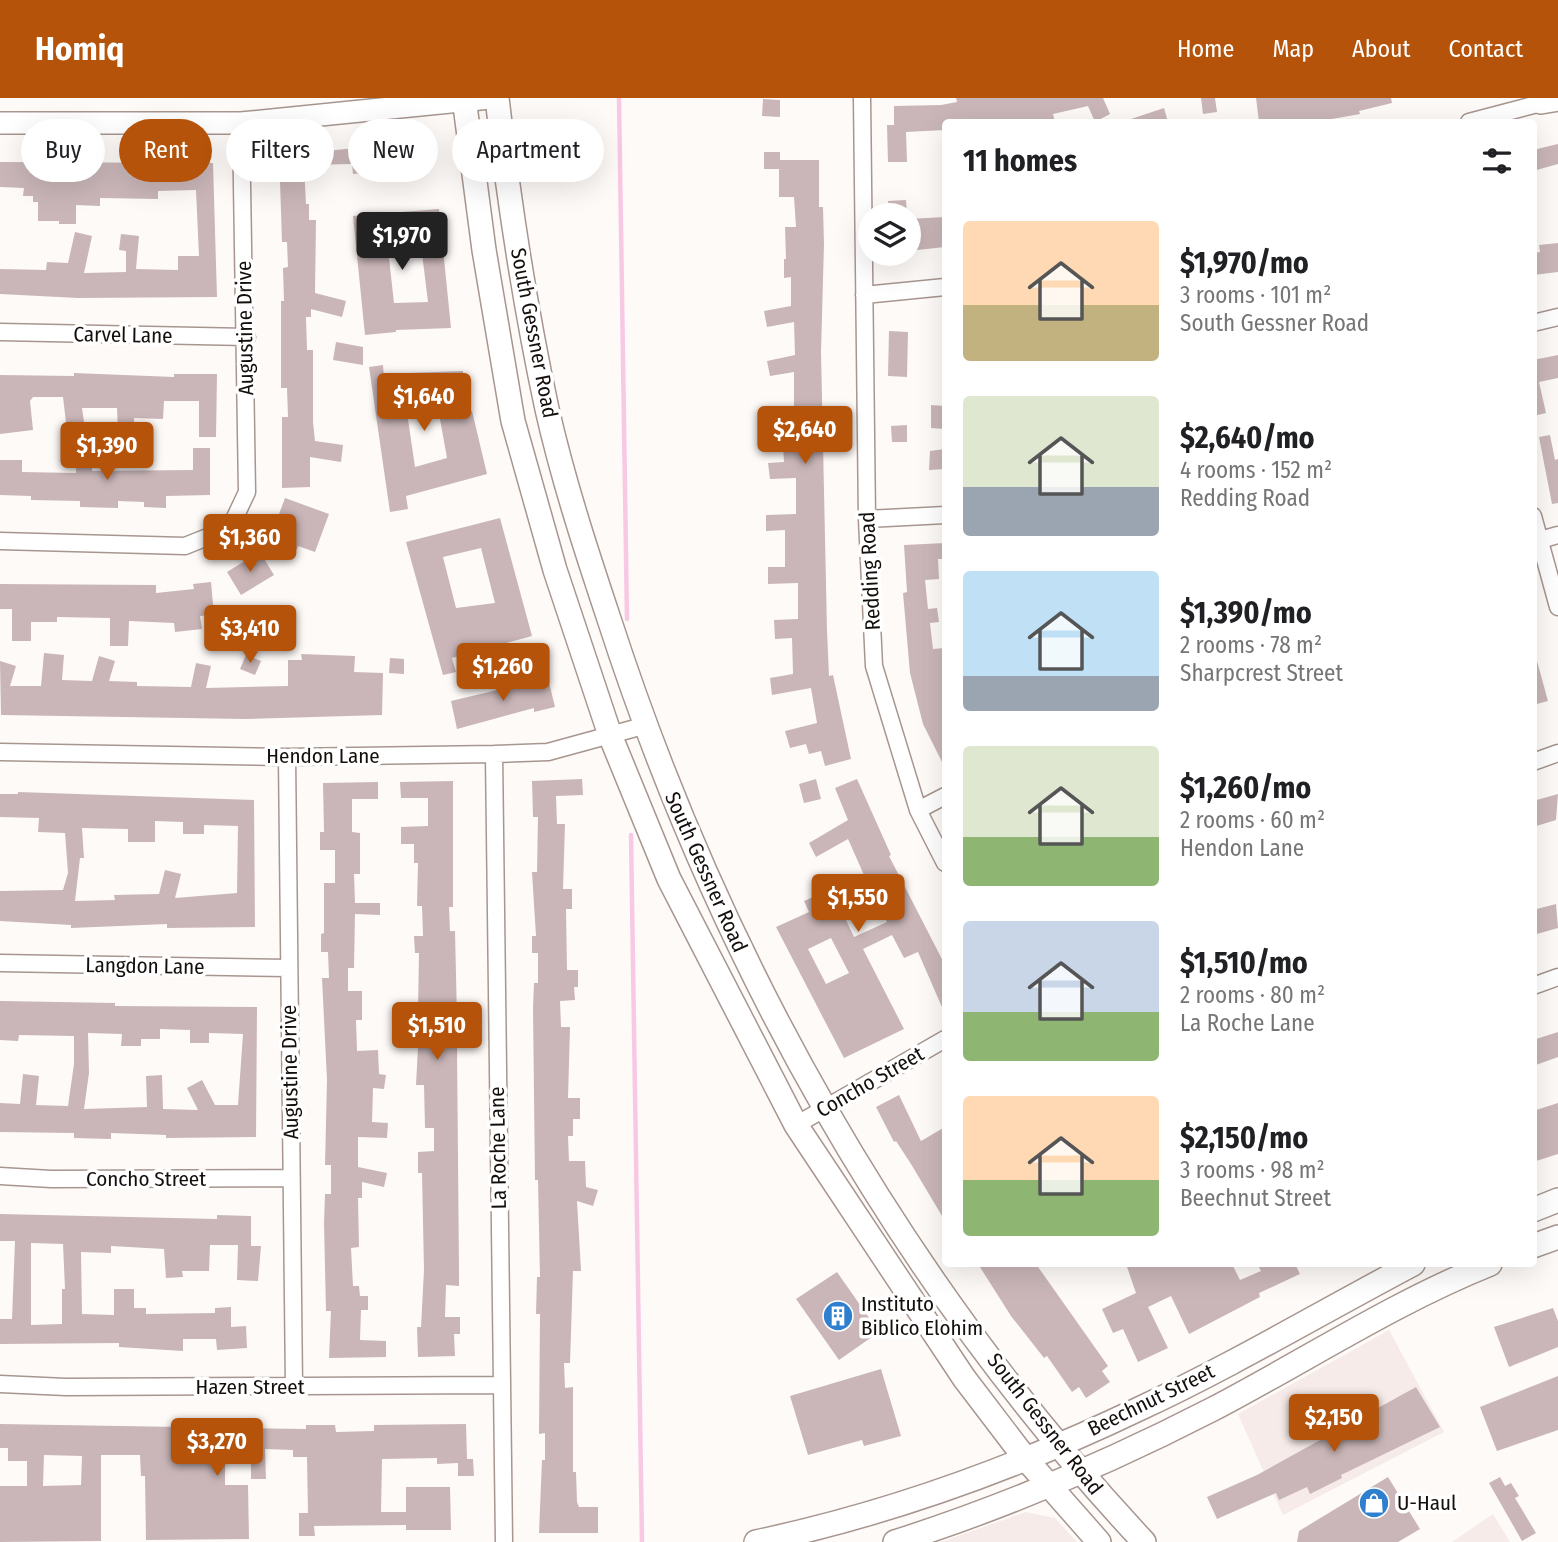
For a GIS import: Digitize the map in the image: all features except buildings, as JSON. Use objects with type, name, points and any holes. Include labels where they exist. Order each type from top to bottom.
[{"type":"main road","name":"South Gessner Road","points":[[496,98],[526,300],[548,413],[581,533],[643,726],[719,906],[758,987],[824,1107],[918,1256],[1056,1445],[1144,1542]]},
{"type":"main road","name":"South Gessner Road","points":[[464,99],[484,250],[513,421],[555,570],[610,735],[669,880],[796,1125],[964,1378],[1025,1458],[1099,1542]]},
{"type":"main road","points":[[513,421],[548,413]]},
{"type":"main road","points":[[1537,1208],[1558,1200]]},
{"type":"main road","points":[[1537,1245],[1558,1237]]},
{"type":"main road","name":"Beechnut Street","points":[[756,1542],[873,1514],[1056,1445],[1142,1408],[1407,1267]]},
{"type":"main road","name":"Beechnut Street","points":[[895,1542],[1081,1474],[1214,1409],[1399,1307],[1481,1267]]},
{"type":"main road","points":[[1270,1340],[1287,1368]]},
{"type":"street","points":[[278,119],[490,98]]},
{"type":"street","name":"Redding Road","points":[[862,98],[867,519],[874,666],[918,810],[942,857]]},
{"type":"street","points":[[1480,119],[1546,100]]},
{"type":"street","points":[[0,123],[226,123]]},
{"type":"street","name":"Augustine Drive","points":[[0,541],[185,546],[230,528],[247,492],[247,337],[243,182]]},
{"type":"street","points":[[864,295],[942,287]]},
{"type":"street","points":[[1537,322],[1558,317]]},
{"type":"street","name":"Carvel Lane","points":[[0,332],[247,337]]},
{"type":"street","points":[[867,519],[942,515]]},
{"type":"street","points":[[1537,541],[1558,536]]},
{"type":"street","points":[[1537,544],[1558,607]]},
{"type":"street","name":"Hendon Lane","points":[[0,752],[287,757],[548,752],[643,726]]},
{"type":"street","points":[[1537,760],[1558,752]]},
{"type":"street","name":"La Roche Lane","points":[[494,754],[503,1542]]},
{"type":"street","name":"Augustine Drive","points":[[287,757],[294,1387]]},
{"type":"street","points":[[918,810],[942,798]]},
{"type":"street","name":"Langdon Lane","points":[[0,963],[289,968]]},
{"type":"street","points":[[1537,985],[1558,977]]},
{"type":"street","name":"Concho Street","points":[[796,1125],[942,1041]]},
{"type":"street","name":"Concho Street","points":[[0,1176],[51,1180],[291,1178]]},
{"type":"street","name":"Hazen Street","points":[[0,1384],[66,1387],[500,1385]]},
{"type":"shaded area","points":[[1389,1330],[1444,1432],[1283,1515],[1238,1414]]},
{"type":"shaded area","points":[[1026,1512],[1055,1518],[1077,1542],[941,1542]]},
{"type":"shaded area","points":[[1493,1514],[1510,1542],[1452,1542]]},
{"type":"waterway","points":[[619,98],[627,619]]},
{"type":"waterway","points":[[631,835],[642,1542]]},
{"type":"place","name":"Instituto Biblico Elohim","points":[[838,1316]]},
{"type":"place","name":"U-Haul","points":[[1374,1503]]}]
